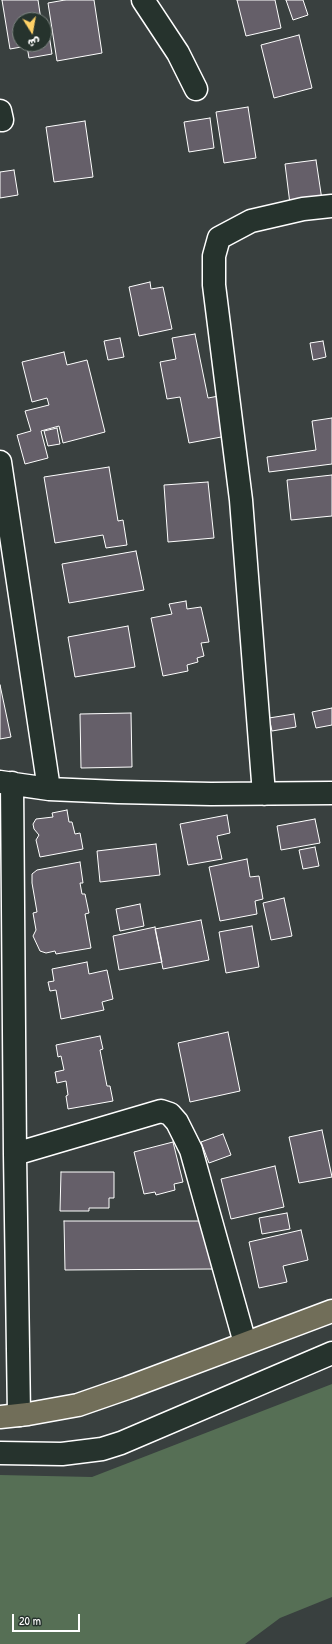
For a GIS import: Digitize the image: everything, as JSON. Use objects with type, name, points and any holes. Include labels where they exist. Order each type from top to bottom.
[{"type":"main road","points":[[10,1416],[78,1405],[332,1311]]},
{"type":"street","points":[[143,0],[178,53],[196,89]]},
{"type":"street","points":[[264,794],[241,500],[214,285],[214,256],[219,238],[251,221],[303,209],[332,206]]},
{"type":"street","points":[[0,462],[49,789]]},
{"type":"street","points":[[10,1416],[14,1154],[6,782],[49,789],[211,794],[332,793]]},
{"type":"street","points":[[14,1154],[161,1111],[170,1114],[177,1122],[191,1150],[245,1344]]},
{"type":"street","points":[[0,1453],[62,1454],[102,1449],[121,1443],[332,1353]]},
{"type":"green space","points":[[332,1384],[332,1597],[280,1618],[245,1644],[0,1644],[0,1475],[92,1477]]},
{"type":"building","points":[[2,0],[38,0],[40,12],[12,12],[12,49],[10,49]]},
{"type":"building","points":[[65,0],[94,0],[102,53],[57,61],[52,29],[52,12],[49,12],[48,3]]},
{"type":"building","points":[[237,0],[275,0],[281,28],[246,36]]},
{"type":"building","points":[[286,0],[303,0],[308,15],[293,20]]},
{"type":"building","points":[[299,35],[312,88],[274,98],[261,45]]},
{"type":"building","points":[[28,52],[52,52],[52,54],[29,58]]},
{"type":"building","points":[[248,107],[256,158],[224,163],[216,112]]},
{"type":"building","points":[[210,118],[214,148],[189,152],[184,122]]},
{"type":"building","points":[[85,121],[93,177],[54,182],[46,127]]},
{"type":"building","points":[[316,160],[322,200],[290,204],[285,164]]},
{"type":"building","points":[[14,170],[18,195],[0,198],[0,172]]},
{"type":"building","points":[[150,282],[151,289],[163,287],[172,329],[139,336],[129,287]]},
{"type":"building","points":[[195,334],[208,398],[224,395],[232,435],[189,443],[180,397],[167,399],[160,362],[176,359],[172,338]]},
{"type":"building","points":[[120,338],[124,357],[108,360],[104,341]]},
{"type":"building","points":[[323,341],[326,357],[313,360],[310,343]]},
{"type":"building","points":[[64,352],[67,365],[87,360],[105,432],[63,443],[59,426],[41,431],[48,458],[25,464],[17,435],[31,431],[25,411],[49,405],[47,398],[32,402],[22,362]]},
{"type":"building","points":[[332,418],[332,464],[269,472],[267,457],[316,450],[312,421]]},
{"type":"building","points":[[57,428],[60,444],[48,446],[44,431]]},
{"type":"building","points":[[109,467],[118,521],[123,520],[127,545],[106,548],[103,535],[55,543],[44,477]]},
{"type":"building","points":[[332,475],[332,516],[291,520],[287,480]]},
{"type":"building","points":[[208,482],[214,538],[168,542],[164,485]]},
{"type":"building","points":[[136,551],[144,590],[69,603],[62,564]]},
{"type":"building","points":[[186,601],[187,609],[201,607],[209,642],[201,643],[204,656],[197,658],[198,662],[187,665],[188,671],[163,676],[151,618],[172,614],[169,604]]},
{"type":"building","points":[[128,626],[135,667],[75,677],[68,637]]},
{"type":"building","points":[[0,685],[11,737],[0,739]]},
{"type":"building","points":[[332,708],[332,725],[316,728],[312,712]]},
{"type":"building","points":[[131,713],[132,767],[81,768],[80,714]]},
{"type":"building","points":[[294,714],[296,727],[272,731],[269,718]]},
{"type":"building","points":[[67,810],[69,822],[72,822],[75,834],[80,833],[83,849],[40,857],[36,840],[39,835],[34,829],[33,824],[36,819],[53,817],[52,813]]},
{"type":"building","points":[[227,815],[230,833],[217,836],[222,859],[188,865],[180,824]]},
{"type":"building","points":[[315,819],[320,843],[281,850],[277,826]]},
{"type":"building","points":[[156,844],[160,875],[100,882],[97,851]]},
{"type":"building","points":[[315,847],[319,866],[303,869],[299,850]]},
{"type":"building","points":[[247,859],[250,877],[259,876],[263,899],[255,901],[257,914],[220,921],[209,867]]},
{"type":"building","points":[[80,862],[83,883],[80,883],[82,894],[85,894],[89,913],[85,914],[91,948],[56,954],[55,951],[46,953],[40,951],[33,936],[36,930],[33,913],[37,912],[32,874],[37,870]]},
{"type":"building","points":[[284,898],[292,936],[271,940],[263,903]]},
{"type":"building","points":[[140,904],[144,926],[120,931],[116,909]]},
{"type":"building","points":[[201,920],[209,960],[163,969],[155,929]]},
{"type":"building","points":[[252,926],[259,967],[226,973],[219,932]]},
{"type":"building","points":[[155,927],[162,962],[119,970],[113,936]]},
{"type":"building","points":[[87,962],[89,974],[107,970],[113,999],[102,1002],[104,1010],[61,1019],[56,990],[50,991],[48,982],[54,981],[52,969]]},
{"type":"building","points":[[228,1032],[240,1091],[190,1102],[178,1043]]},
{"type":"building","points":[[100,1036],[103,1049],[100,1050],[107,1086],[110,1086],[113,1101],[68,1109],[66,1081],[57,1083],[55,1072],[64,1070],[61,1056],[58,1057],[56,1045]]},
{"type":"building","points":[[322,1130],[332,1177],[299,1183],[289,1137]]},
{"type":"building","points":[[223,1134],[231,1155],[209,1163],[201,1142]]},
{"type":"building","points":[[173,1142],[183,1182],[174,1184],[175,1190],[156,1195],[155,1192],[144,1194],[134,1152]]},
{"type":"building","points":[[275,1166],[284,1207],[231,1219],[221,1179]]},
{"type":"building","points":[[61,1172],[114,1172],[114,1198],[109,1198],[109,1208],[89,1208],[89,1211],[60,1211]]},
{"type":"building","points":[[287,1213],[290,1229],[262,1234],[259,1218]]},
{"type":"building","points":[[64,1221],[202,1221],[213,1269],[65,1270]]},
{"type":"building","points":[[301,1230],[308,1260],[283,1266],[287,1282],[259,1288],[249,1242]]}]
